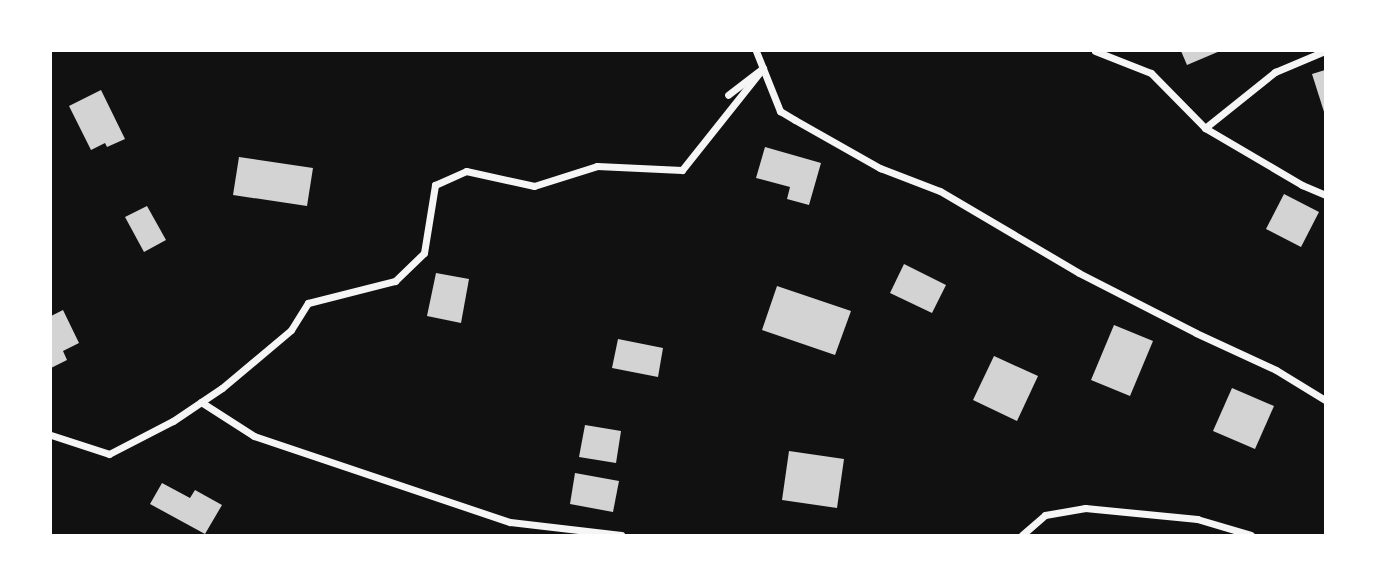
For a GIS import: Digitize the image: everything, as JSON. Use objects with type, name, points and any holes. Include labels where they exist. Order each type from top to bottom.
[{"type":"street","points":[[756,51],[780,111],[880,168],[940,191],[1079,272],[1196,333],[1276,370],[1325,400]]},
{"type":"street","points":[[1095,51],[1151,74],[1205,128],[1302,185],[1325,195]]},
{"type":"street","points":[[1205,128],[1275,72],[1325,51]]},
{"type":"street","points":[[727,95],[763,68]]},
{"type":"street","points":[[51,435],[109,454],[173,421],[201,402],[291,330],[307,303],[395,281],[424,253],[435,185],[467,171],[534,186],[597,166],[682,170],[763,68]]},
{"type":"street","points":[[201,402],[254,436],[498,518],[621,535]]},
{"type":"street","points":[[1022,535],[1045,514],[1085,508],[1197,519],[1251,535]]},
{"type":"building","points":[[1181,51],[1220,51],[1187,65]]},
{"type":"building","points":[[1325,70],[1325,115],[1312,74]]},
{"type":"building","points":[[101,90],[125,139],[107,147],[105,143],[91,150],[69,106]]},
{"type":"building","points":[[765,147],[821,163],[809,205],[787,199],[790,187],[756,178]]},
{"type":"building","points":[[239,157],[313,168],[307,206],[233,195]]},
{"type":"building","points":[[1284,194],[1319,212],[1301,247],[1266,229]]},
{"type":"building","points":[[147,206],[166,240],[144,252],[125,217]]},
{"type":"building","points":[[904,264],[946,285],[932,313],[890,293]]},
{"type":"building","points":[[436,273],[469,279],[461,323],[427,316]]},
{"type":"building","points":[[777,286],[851,311],[835,355],[762,330]]},
{"type":"building","points":[[63,310],[79,343],[63,351],[67,360],[51,368],[51,316]]},
{"type":"building","points":[[1114,325],[1153,341],[1130,396],[1091,380]]},
{"type":"building","points":[[618,339],[663,348],[658,377],[612,368]]},
{"type":"building","points":[[994,356],[1038,376],[1017,421],[973,400]]},
{"type":"building","points":[[1232,388],[1274,406],[1255,449],[1213,431]]},
{"type":"building","points":[[585,425],[621,431],[616,463],[579,457]]},
{"type":"building","points":[[789,451],[844,459],[837,508],[782,500]]},
{"type":"building","points":[[575,473],[619,481],[613,512],[570,504]]},
{"type":"building","points":[[162,483],[190,498],[195,490],[222,505],[205,534],[150,504]]}]
